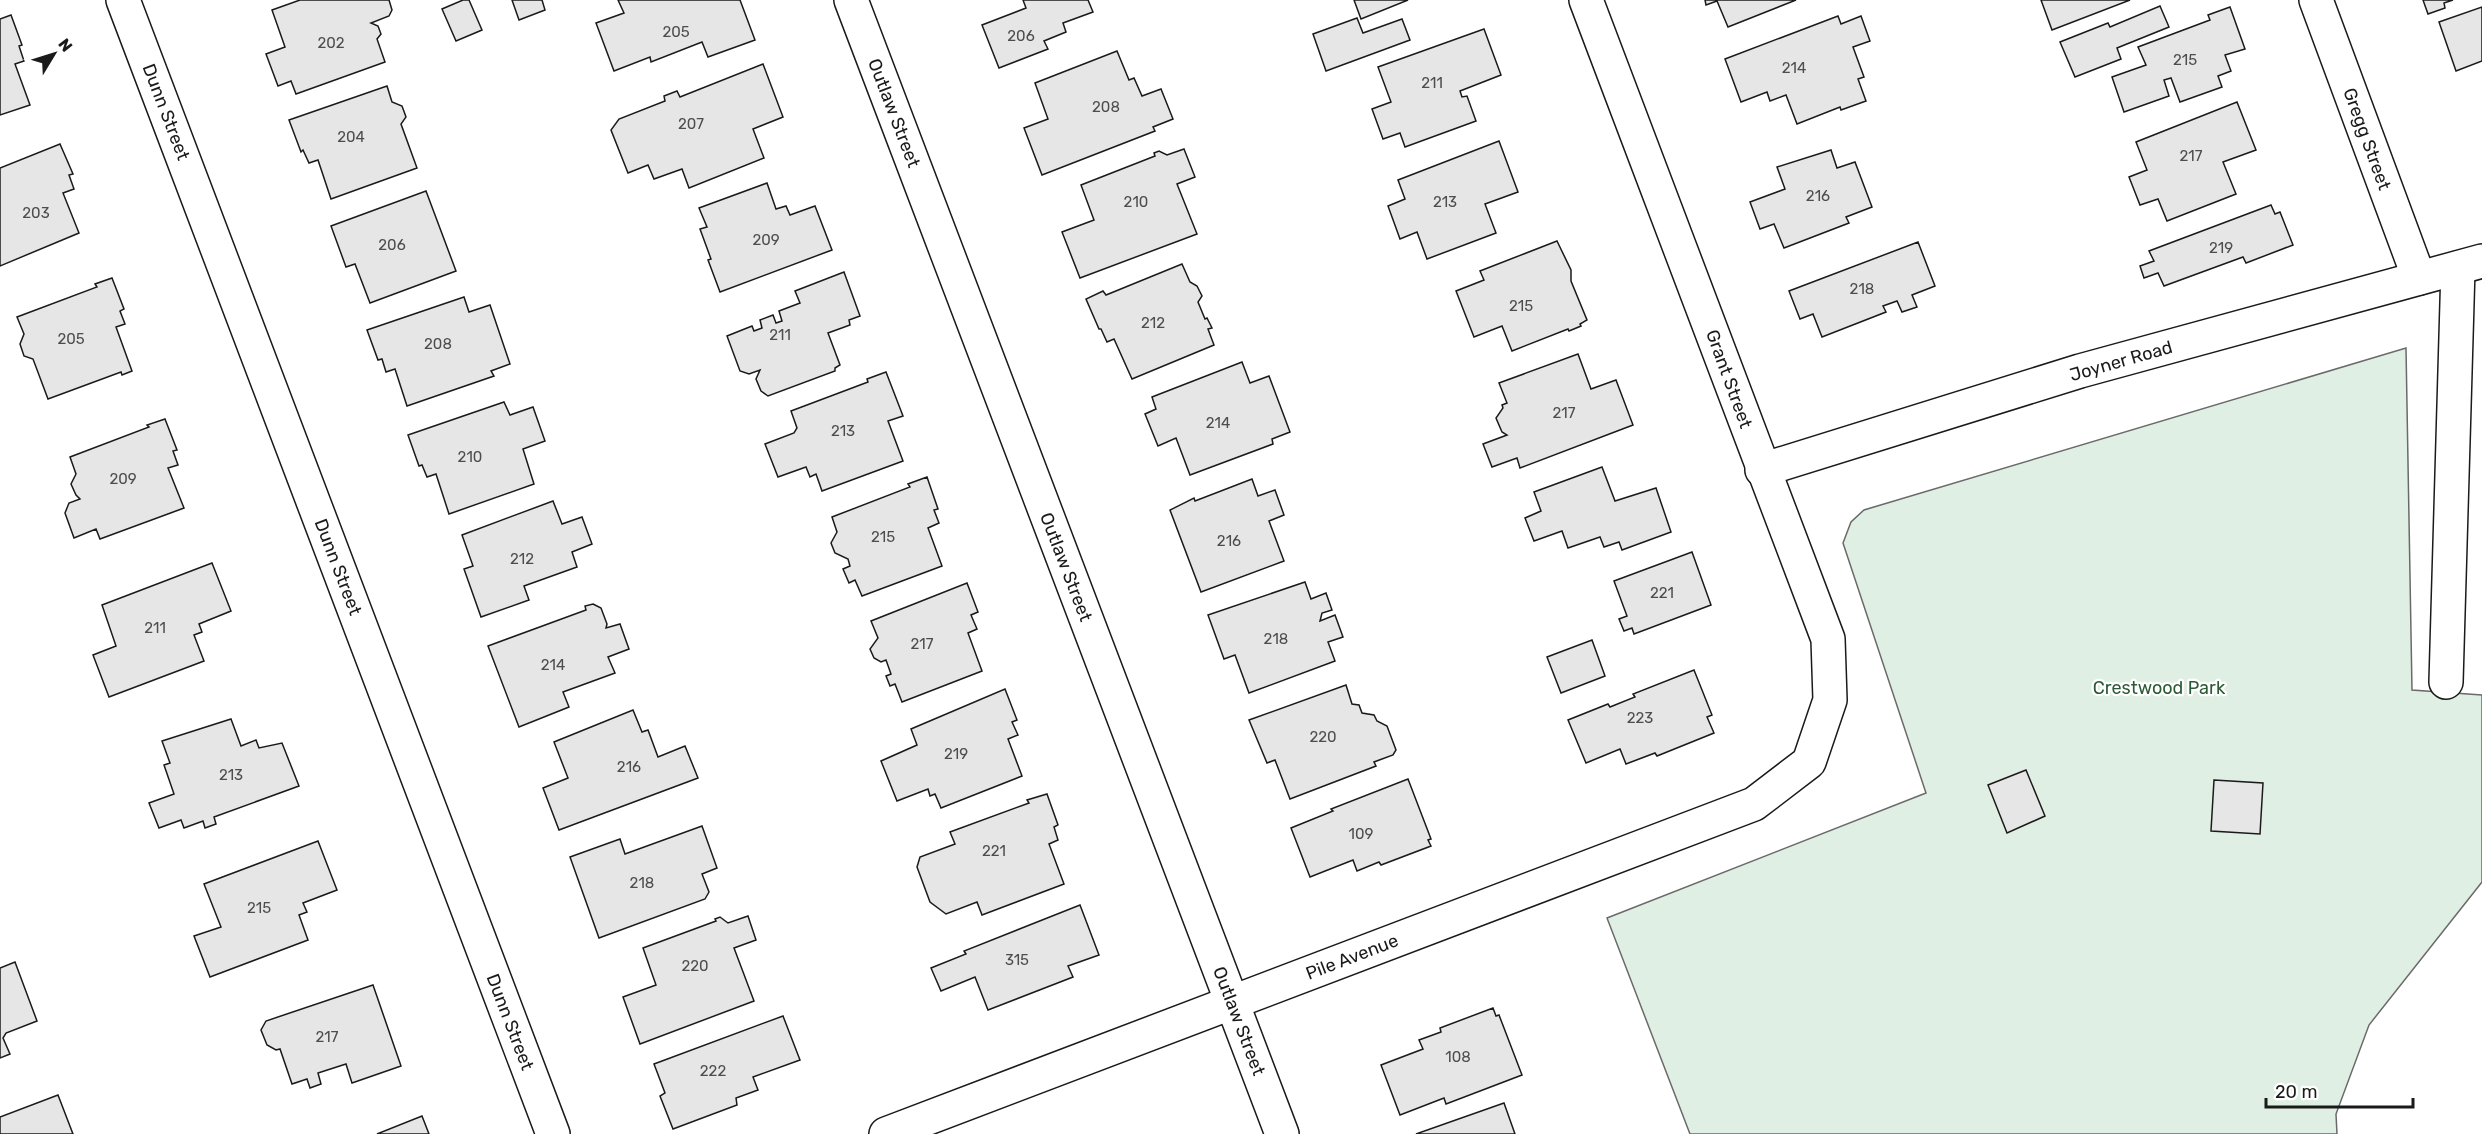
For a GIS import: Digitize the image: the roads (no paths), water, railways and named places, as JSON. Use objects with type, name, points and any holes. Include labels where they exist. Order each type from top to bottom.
[{"type":"street","name":"Dunn Street","points":[[123,0],[553,1134]]},
{"type":"street","name":"Outlaw Street","points":[[851,0],[1282,1134]]},
{"type":"street","name":"Grant Street","points":[[1586,0],[1762,470],[1828,639],[1830,700],[1809,762]]},
{"type":"street","name":"Gregg Street","points":[[2316,0],[2419,279]]},
{"type":"street","name":"Joyner Road","points":[[1762,470],[2080,371],[2470,264]]},
{"type":"street","points":[[2446,682],[2470,264]]},
{"type":"street","name":"Pile Avenue","points":[[886,1134],[1754,804],[1809,762]]},
{"type":"park label","name":"Crestwood Park","points":[[2159,688]]}]
